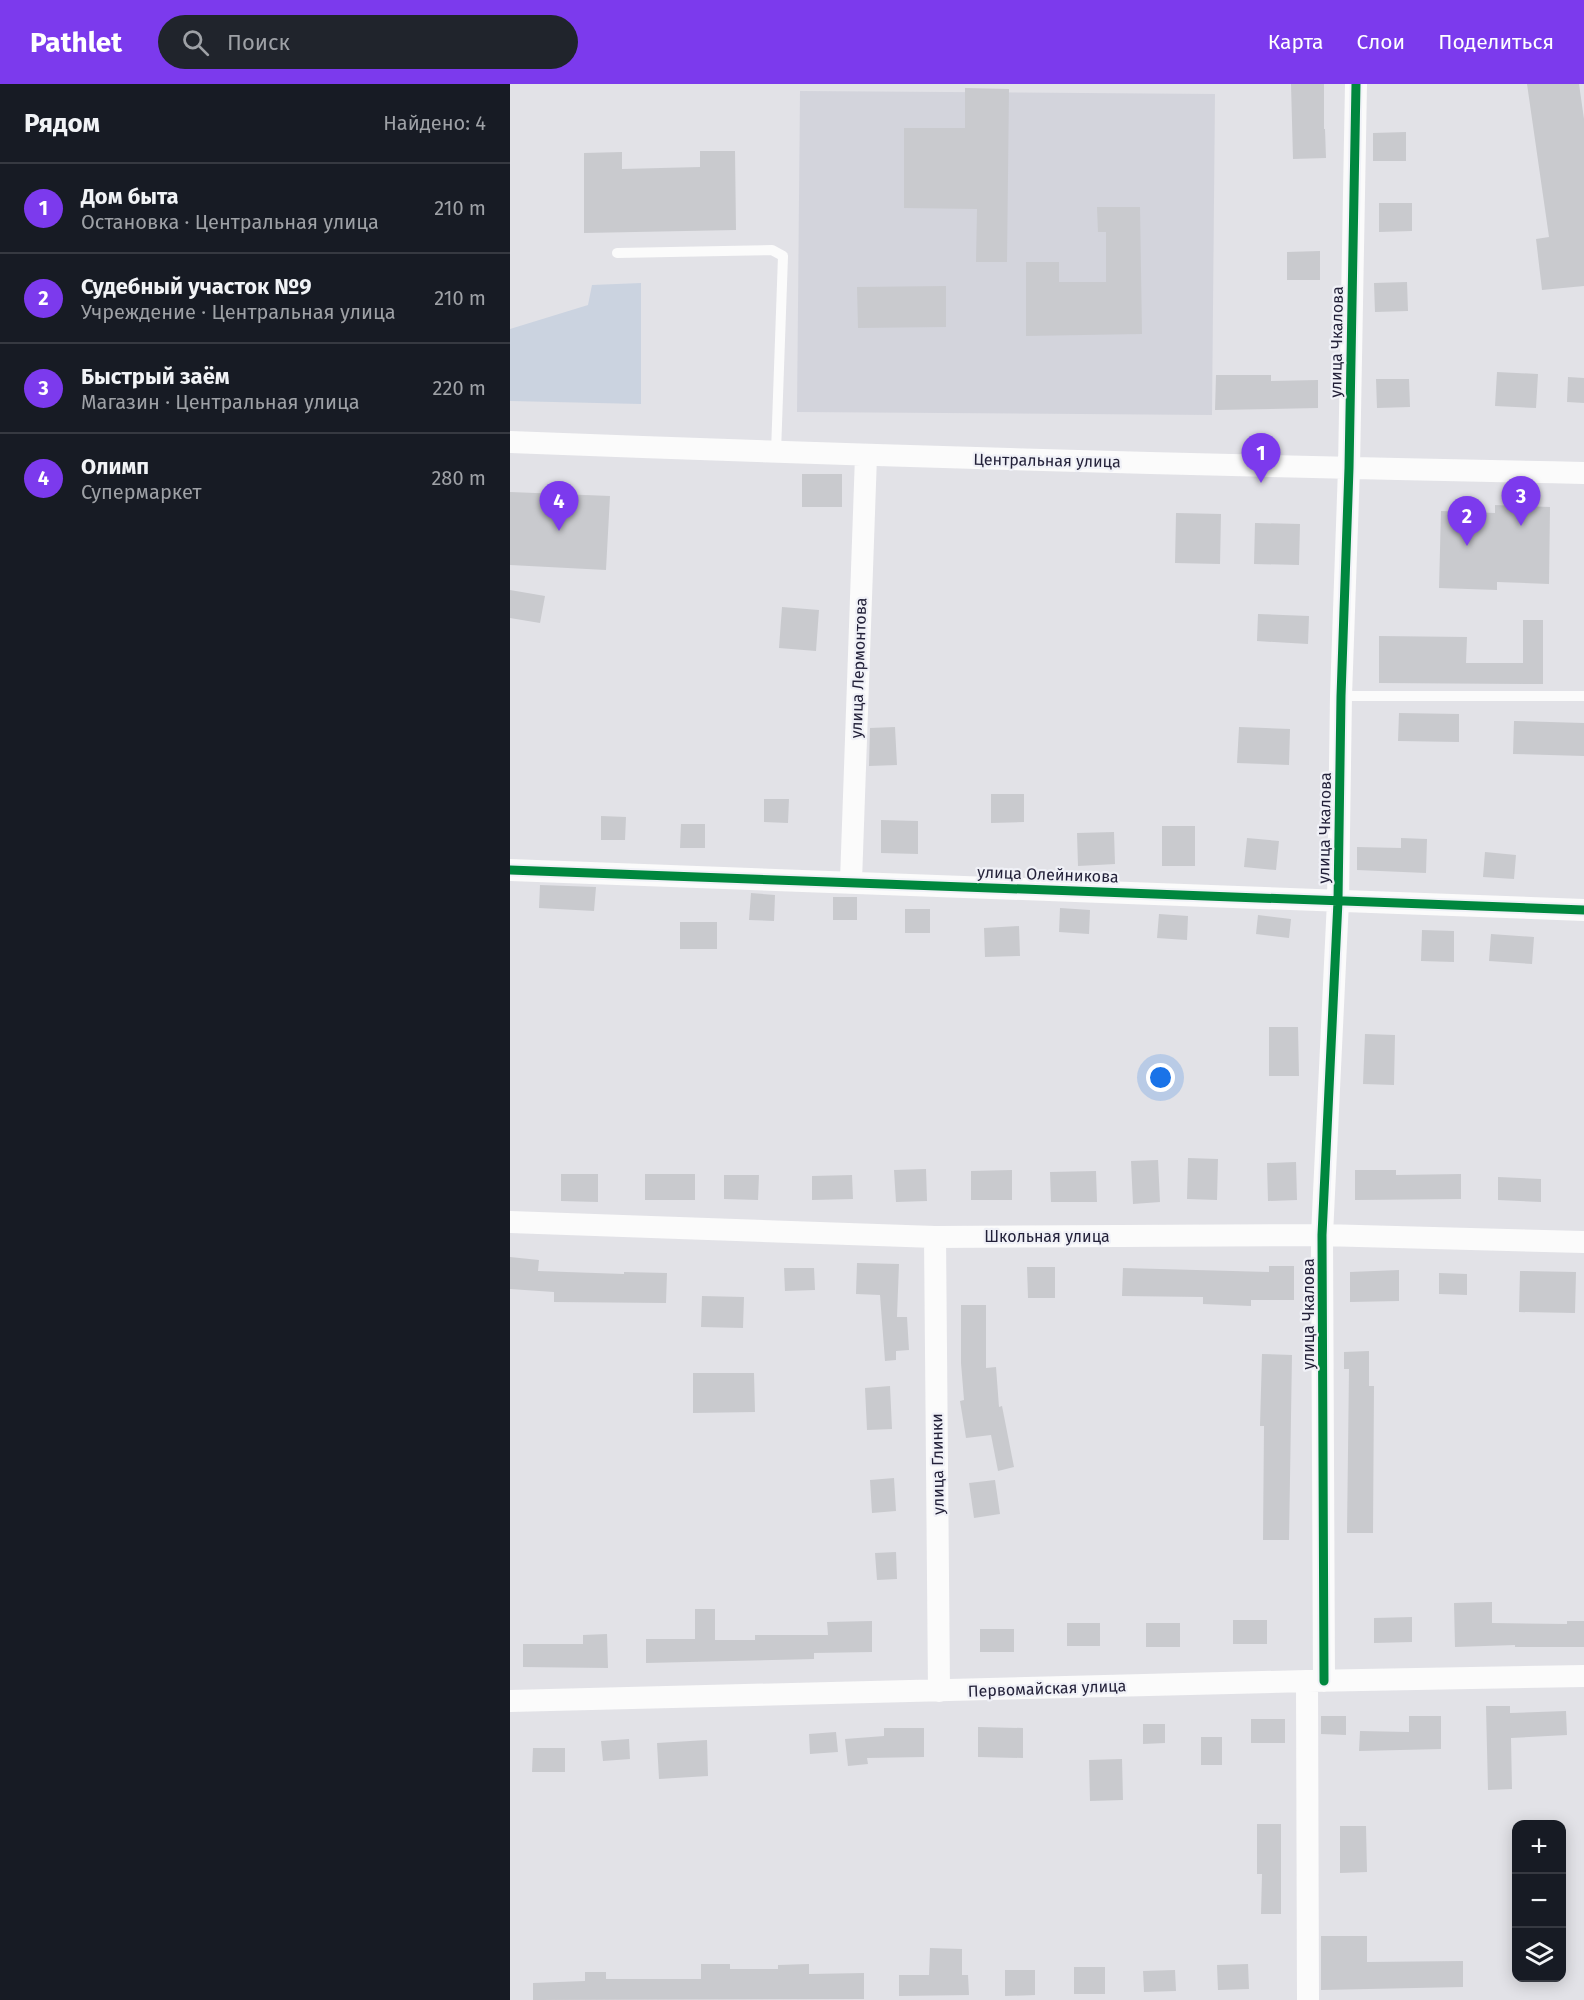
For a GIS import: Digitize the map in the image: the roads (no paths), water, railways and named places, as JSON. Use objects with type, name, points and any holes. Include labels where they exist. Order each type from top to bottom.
[{"type":"street","name":"улица Чкалова","points":[[1308,2000],[1316,1680],[1322,1235],[1338,902],[1356,84]]},
{"type":"street","name":"Центральная улица","points":[[510,442],[866,456],[1584,472]]},
{"type":"street","name":"улица Лермонтова","points":[[850,881],[866,456]]},
{"type":"street","name":"улица Олейникова","points":[[510,870],[1584,910]]},
{"type":"street","name":"Школьная улица","points":[[510,1222],[935,1237],[1322,1235],[1584,1242]]},
{"type":"street","name":"улица Глинки","points":[[935,1237],[939,1691]]},
{"type":"street","name":"Первомайская улица","points":[[510,1701],[1316,1680],[1584,1676]]},
{"type":"lane","points":[[616,253],[772,250],[783,256],[776,452]]},
{"type":"lane","points":[[1341,696],[1584,696]]},
{"type":"place","name":"Дом быта","points":[[1261,483]]},
{"type":"place","name":"Быстрый заём","points":[[1521,526]]},
{"type":"place","name":"Олимп","points":[[559,531]]},
{"type":"place","name":"Судебный участок №9","points":[[1467,546]]}]
